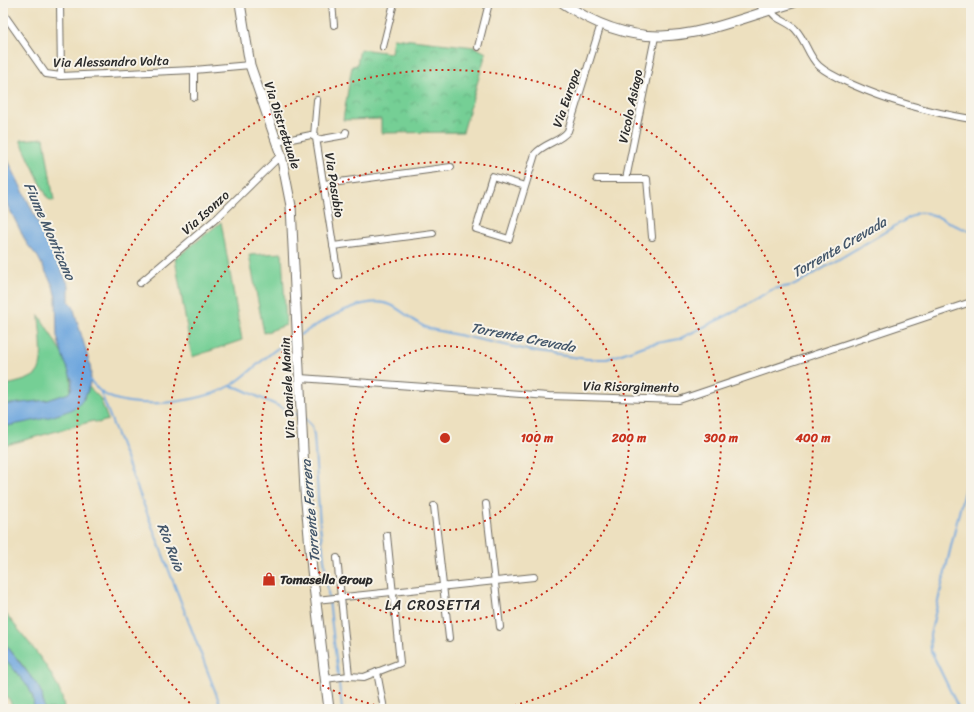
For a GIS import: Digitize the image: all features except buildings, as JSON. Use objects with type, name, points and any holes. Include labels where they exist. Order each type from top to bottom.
[{"type":"main road","name":"Via Distrettuale","points":[[240,3],[250,65],[281,155],[291,206],[297,327]]},
{"type":"main road","points":[[563,3],[601,24],[626,33],[655,37],[691,34],[793,3]]},
{"type":"main road","name":"Via Daniele Manin","points":[[297,327],[305,491],[328,678],[329,709]]},
{"type":"street","points":[[60,3],[61,76]]},
{"type":"street","points":[[332,3],[334,25]]},
{"type":"street","points":[[383,47],[394,3]]},
{"type":"street","points":[[478,48],[489,3]]},
{"type":"street","points":[[759,3],[767,11],[794,28],[805,43],[812,59],[820,67],[832,74],[884,98],[948,115],[971,119]]},
{"type":"street","name":"Via Alessandro Volta","points":[[3,13],[46,74],[61,76],[194,70],[250,65]]},
{"type":"street","name":"Via Europa","points":[[525,186],[492,176],[476,229],[509,239],[535,154],[545,146],[562,138],[568,131],[601,24]]},
{"type":"street","name":"Vicolo Asiago","points":[[626,179],[655,37]]},
{"type":"street","points":[[194,70],[194,97]]},
{"type":"street","name":"Via Pasubio","points":[[317,100],[316,138],[338,276]]},
{"type":"street","points":[[277,142],[345,136],[346,132]]},
{"type":"street","name":"Via Isonzo","points":[[140,283],[218,217],[281,155]]},
{"type":"street","points":[[324,184],[451,167]]},
{"type":"street","points":[[597,179],[647,179],[652,237]]},
{"type":"street","points":[[334,246],[433,233]]},
{"type":"street","name":"Via Risorgimento","points":[[300,378],[549,396],[679,400],[971,302]]},
{"type":"street","points":[[486,504],[500,627]]},
{"type":"street","points":[[434,506],[449,638]]},
{"type":"street","points":[[328,678],[347,676],[362,677],[400,663],[387,535]]},
{"type":"street","points":[[337,558],[339,598],[347,676]]},
{"type":"street","points":[[319,600],[534,577]]},
{"type":"street","points":[[377,672],[384,709]]},
{"type":"green space","points":[[393,38],[475,47],[486,53],[463,132],[381,133],[381,119],[343,120],[352,66],[357,65],[360,49],[391,53]]},
{"type":"green space","points":[[44,138],[54,201],[48,199],[20,140]]},
{"type":"green space","points":[[221,222],[242,340],[192,357],[175,259]]},
{"type":"green space","points":[[282,253],[286,325],[264,333],[249,255]]},
{"type":"green space","points":[[39,315],[56,342],[67,364],[71,385],[69,393],[48,400],[3,405],[3,386],[29,378],[36,374],[39,369],[41,363],[41,346]]},
{"type":"green space","points":[[89,387],[100,398],[108,420],[98,423],[93,421],[3,446],[3,427],[59,414],[85,398]]},
{"type":"green space","points":[[3,610],[40,657],[49,671],[57,684],[62,697],[64,709],[44,709],[42,694],[24,667],[3,641]]},
{"type":"green space","points":[[3,656],[24,680],[31,694],[34,709],[13,709],[3,690]]},
{"type":"water","points":[[3,150],[69,286],[69,302],[73,306],[90,365],[91,376],[89,388],[84,399],[76,407],[50,417],[3,427],[3,405],[48,400],[69,393],[72,387],[72,380],[57,336],[56,298],[53,286],[38,257],[27,244],[3,196]]},
{"type":"water","points":[[3,641],[38,686],[42,694],[44,709],[34,709],[33,697],[29,688],[3,656]]},
{"type":"waterway","name":"Torrente Crevada","points":[[300,335],[319,323],[356,306],[380,302],[391,305],[430,329],[537,352],[587,359],[607,359],[647,345],[679,339],[732,313],[773,289],[795,285],[917,213],[932,215],[958,227],[971,231]]},
{"type":"waterway","name":"Torrente Crevada","points":[[88,378],[100,391],[112,398],[127,402],[165,403],[202,397],[218,392],[235,383],[275,350],[294,338]]},
{"type":"waterway","name":"Torrente Ferrera","points":[[230,386],[239,388],[298,415]]},
{"type":"waterway","name":"Rio Ruio","points":[[101,393],[222,709]]},
{"type":"waterway","name":"Torrente Ferrera","points":[[304,418],[312,426],[314,435],[320,525],[342,709]]},
{"type":"waterway","points":[[959,709],[931,651],[930,635],[971,462]]},
{"type":"place","name":"Tomasella Group","points":[[269,579]]},
{"type":"district","name":"LA CROSETTA","points":[[433,605]]},
{"type":"water label","name":"Fiume Monticano","points":[[50,231]]}]
